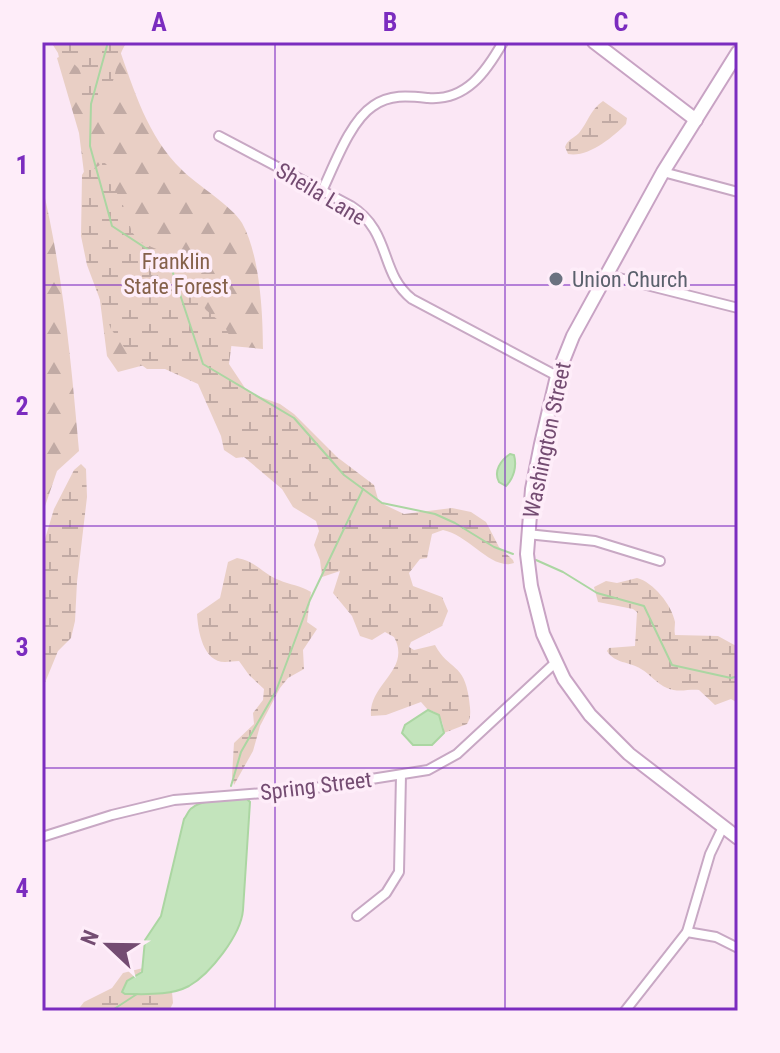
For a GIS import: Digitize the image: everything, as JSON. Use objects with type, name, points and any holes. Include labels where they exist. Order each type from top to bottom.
[{"type":"main road","points":[[594,42],[696,120]]},
{"type":"main road","name":"Washington Street","points":[[738,52],[733,70],[663,172],[573,336],[557,376],[532,489],[527,534],[531,586],[540,625],[555,663],[575,696],[604,731],[738,838]]},
{"type":"street","points":[[322,191],[356,125],[369,109],[397,97],[435,98],[460,92],[485,72],[503,42]]},
{"type":"street","name":"Sheila Lane","points":[[219,136],[356,209],[373,225],[393,275],[407,295],[557,376]]},
{"type":"street","points":[[663,172],[738,192]]},
{"type":"street","points":[[607,275],[738,308]]},
{"type":"street","points":[[527,534],[595,541],[660,561]]},
{"type":"street","name":"Spring Street","points":[[42,837],[174,800],[302,790],[428,770],[457,754],[555,663]]},
{"type":"street","points":[[357,916],[386,893],[399,872],[401,775]]},
{"type":"street","points":[[625,1011],[687,932],[710,854],[723,827]]},
{"type":"street","points":[[687,932],[716,937],[738,948]]},
{"type":"green space","points":[[51,42],[127,42],[109,92],[89,109],[82,101],[80,70],[72,63],[65,69],[61,67],[58,53]]},
{"type":"green space","name":"Franklin State Forest","points":[[87,42],[118,45],[143,112],[159,142],[182,170],[231,210],[242,223],[257,268],[263,349],[220,345],[118,372],[107,356],[79,133],[57,58]]},
{"type":"green space","points":[[603,101],[627,118],[626,124],[592,150],[568,154],[566,144],[579,133]]},
{"type":"green space","points":[[104,162],[107,165],[107,179],[121,199],[132,232],[140,242],[168,254],[206,310],[224,325],[232,341],[229,364],[245,388],[294,414],[337,457],[374,485],[378,499],[385,505],[404,514],[452,508],[471,512],[486,522],[499,547],[513,560],[514,563],[497,562],[462,538],[443,530],[432,534],[427,558],[420,559],[409,573],[413,586],[442,597],[448,611],[442,626],[411,642],[409,647],[414,650],[435,645],[460,673],[469,699],[467,724],[444,733],[440,718],[421,702],[386,715],[371,716],[376,695],[398,659],[394,637],[385,632],[372,640],[360,636],[352,616],[333,593],[340,571],[322,577],[314,545],[319,531],[316,521],[293,507],[282,489],[244,457],[236,458],[224,450],[198,384],[165,369],[147,369],[132,358],[111,329],[87,265],[81,236],[82,175],[85,170],[94,169]]},
{"type":"green space","name":"Franklin State Forest","points":[[42,185],[61,284],[79,451],[57,471],[42,515]]},
{"type":"green space","points":[[81,464],[86,469],[87,497],[75,621],[71,638],[58,651],[44,685],[42,718],[42,549],[54,509],[74,470]]},
{"type":"green space","points":[[237,558],[283,582],[311,592],[307,622],[317,629],[303,650],[304,669],[288,678],[280,688],[260,726],[253,751],[234,785],[234,743],[254,724],[253,713],[263,700],[264,689],[239,661],[218,661],[211,657],[200,637],[197,614],[220,598],[228,562]]},
{"type":"green space","points":[[637,578],[649,584],[666,602],[675,622],[675,635],[718,636],[738,647],[738,703],[731,699],[715,705],[699,690],[667,688],[641,669],[610,655],[607,651],[609,648],[635,646],[637,612],[598,602],[594,587],[606,581],[617,583]]},
{"type":"green space","points":[[143,968],[125,994],[172,992],[173,1003],[169,1011],[77,1011],[84,1002],[112,988],[123,973]]},
{"type":"shaded area","points":[[510,454],[514,455],[515,468],[506,486],[499,482],[497,470]]},
{"type":"shaded area","points":[[428,710],[439,715],[444,733],[432,745],[413,745],[402,733],[405,725]]},
{"type":"shaded area","points":[[246,798],[250,802],[243,910],[231,942],[215,963],[189,986],[166,993],[125,994],[122,992],[127,981],[142,972],[145,940],[161,916],[184,819],[191,809],[204,802]]},
{"type":"waterway","points":[[108,42],[91,104],[90,146],[112,226],[170,264],[203,364],[294,418],[344,475],[382,503],[435,514],[494,547],[513,554]]},
{"type":"waterway","points":[[231,786],[241,752],[276,691],[310,600],[363,489]]},
{"type":"waterway","points":[[536,560],[597,593],[644,606],[672,665],[731,678],[738,676]]},
{"type":"waterway","points":[[111,1011],[137,994]]},
{"type":"place","name":"Union Church","points":[[556,279]]}]
